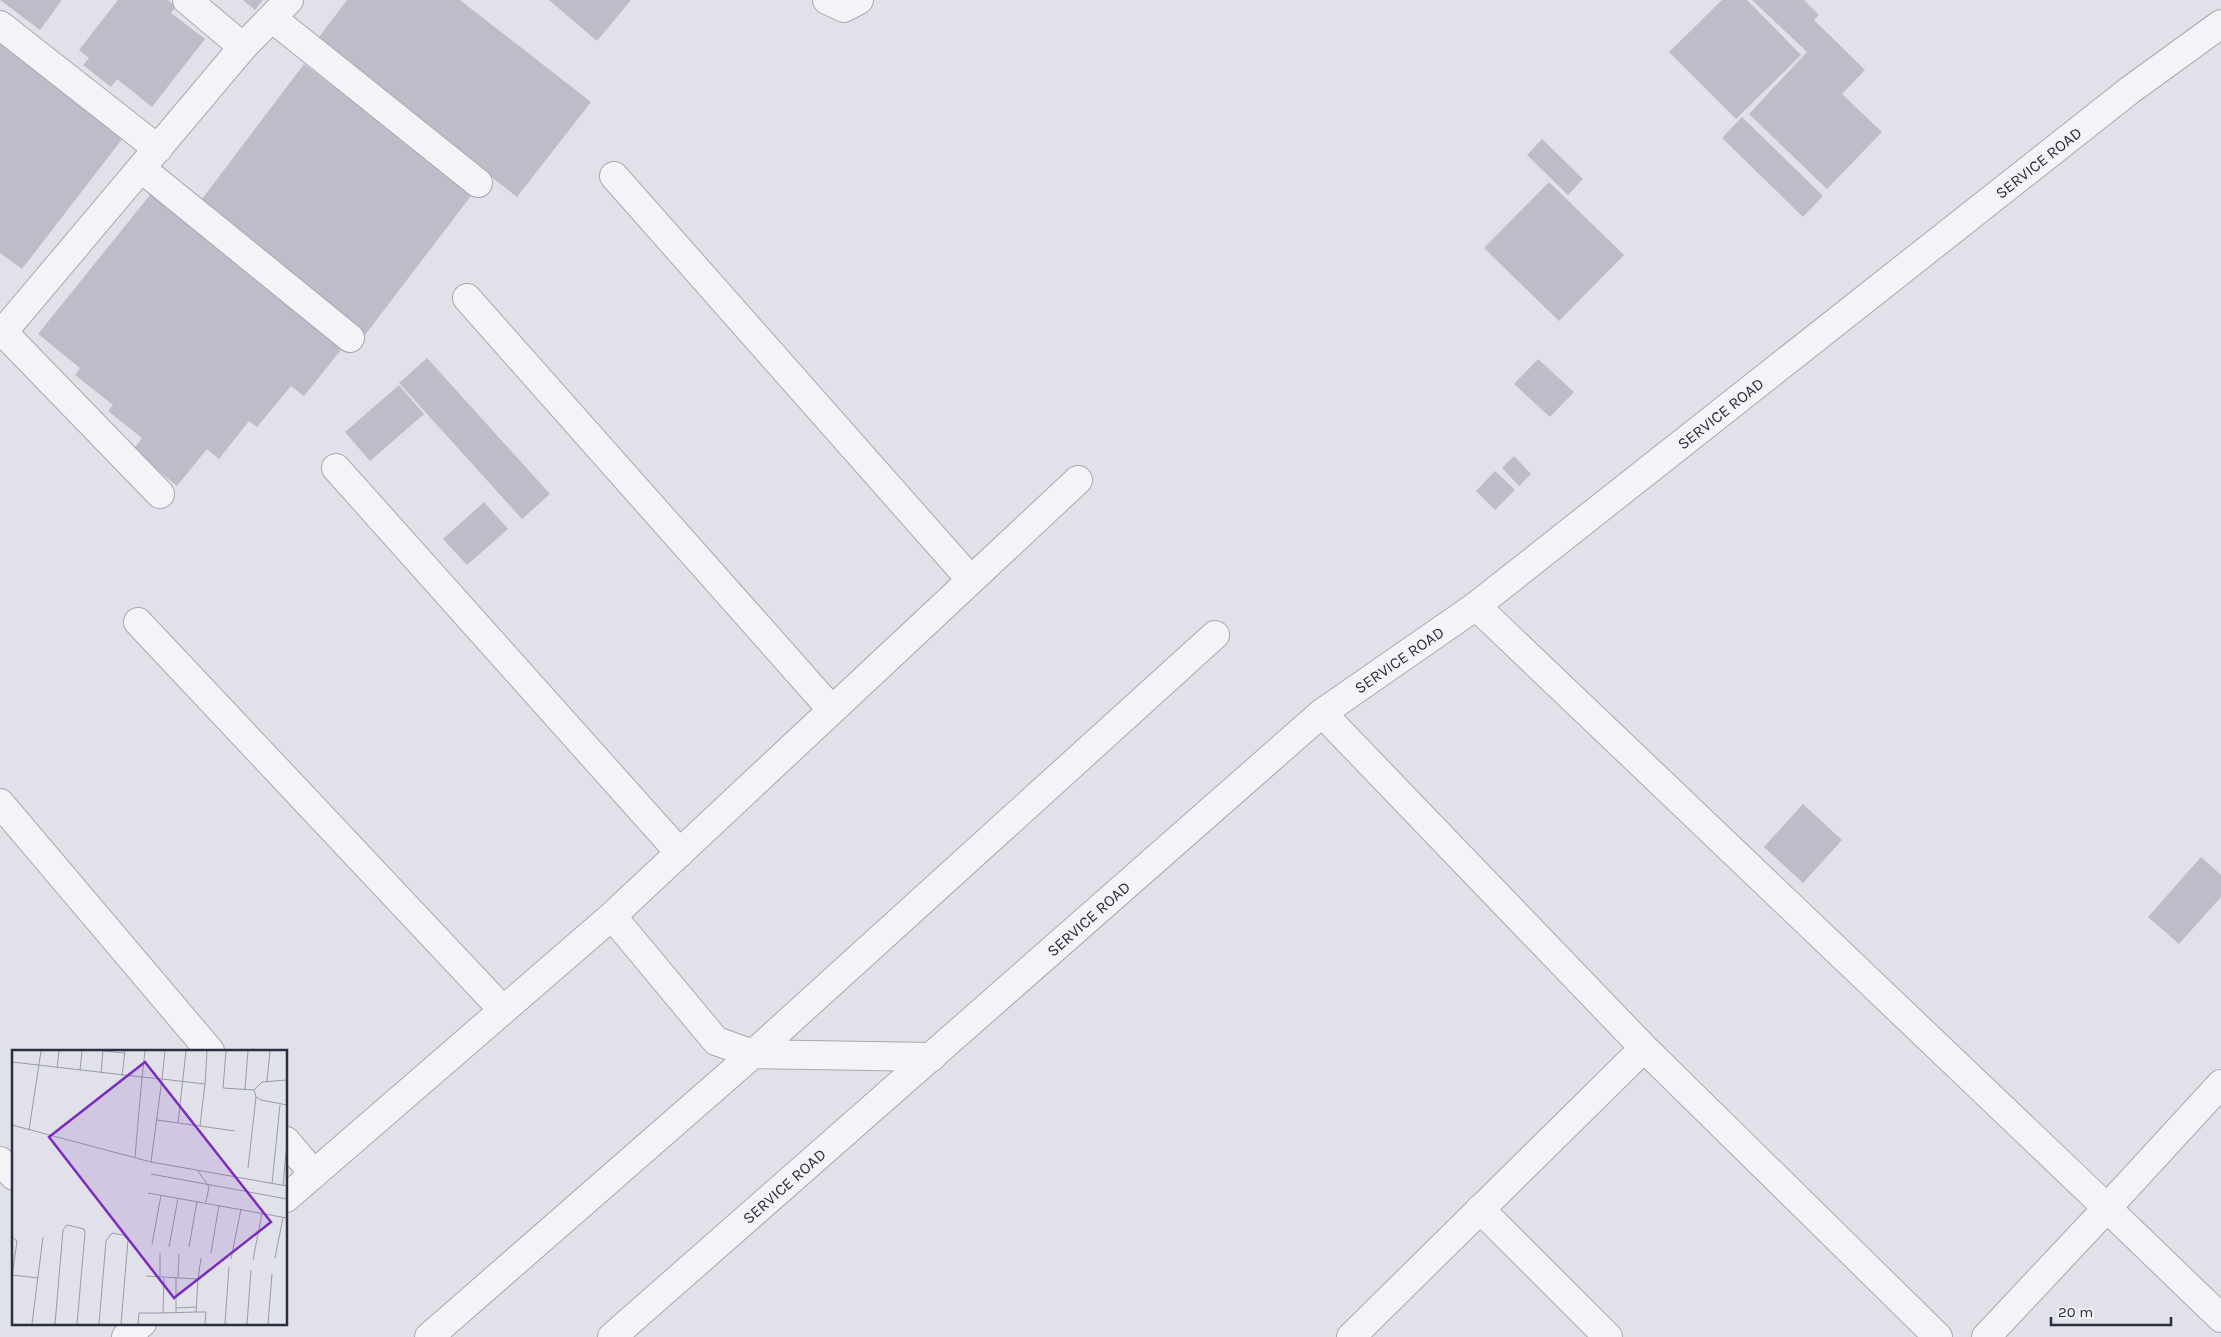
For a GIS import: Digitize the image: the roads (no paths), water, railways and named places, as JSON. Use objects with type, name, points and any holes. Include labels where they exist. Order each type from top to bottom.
[{"type":"street","points":[[187,0],[244,47]]},
{"type":"street","points":[[827,0],[844,8],[860,0]]},
{"type":"street","points":[[160,494],[2,330],[244,47],[281,9],[478,183]]},
{"type":"street","name":"SERVICE ROAD","points":[[612,1337],[1322,713],[1476,606],[2130,90],[2221,24]]},
{"type":"street","points":[[0,25],[350,338]]},
{"type":"street","points":[[614,176],[971,580]]},
{"type":"street","points":[[467,298],[832,710]]},
{"type":"street","points":[[336,468],[680,853]]},
{"type":"street","points":[[288,1196],[612,916],[1078,480]]},
{"type":"street","points":[[1476,606],[2221,1318]]},
{"type":"street","points":[[138,622],[503,1010]]},
{"type":"street","points":[[429,1337],[753,1054],[1215,635]]},
{"type":"street","points":[[1322,713],[1644,1048],[1938,1337]]},
{"type":"street","points":[[0,804],[209,1050]]},
{"type":"street","points":[[612,916],[716,1041],[753,1054],[932,1057]]},
{"type":"street","points":[[1351,1337],[1644,1048]]},
{"type":"street","points":[[1986,1337],[2221,1084]]},
{"type":"street","points":[[288,1143],[314,1174]]},
{"type":"street","points":[[0,1161],[12,1174]]},
{"type":"street","points":[[1480,1209],[1608,1337]]},
{"type":"street","points":[[126,1337],[141,1324]]}]
